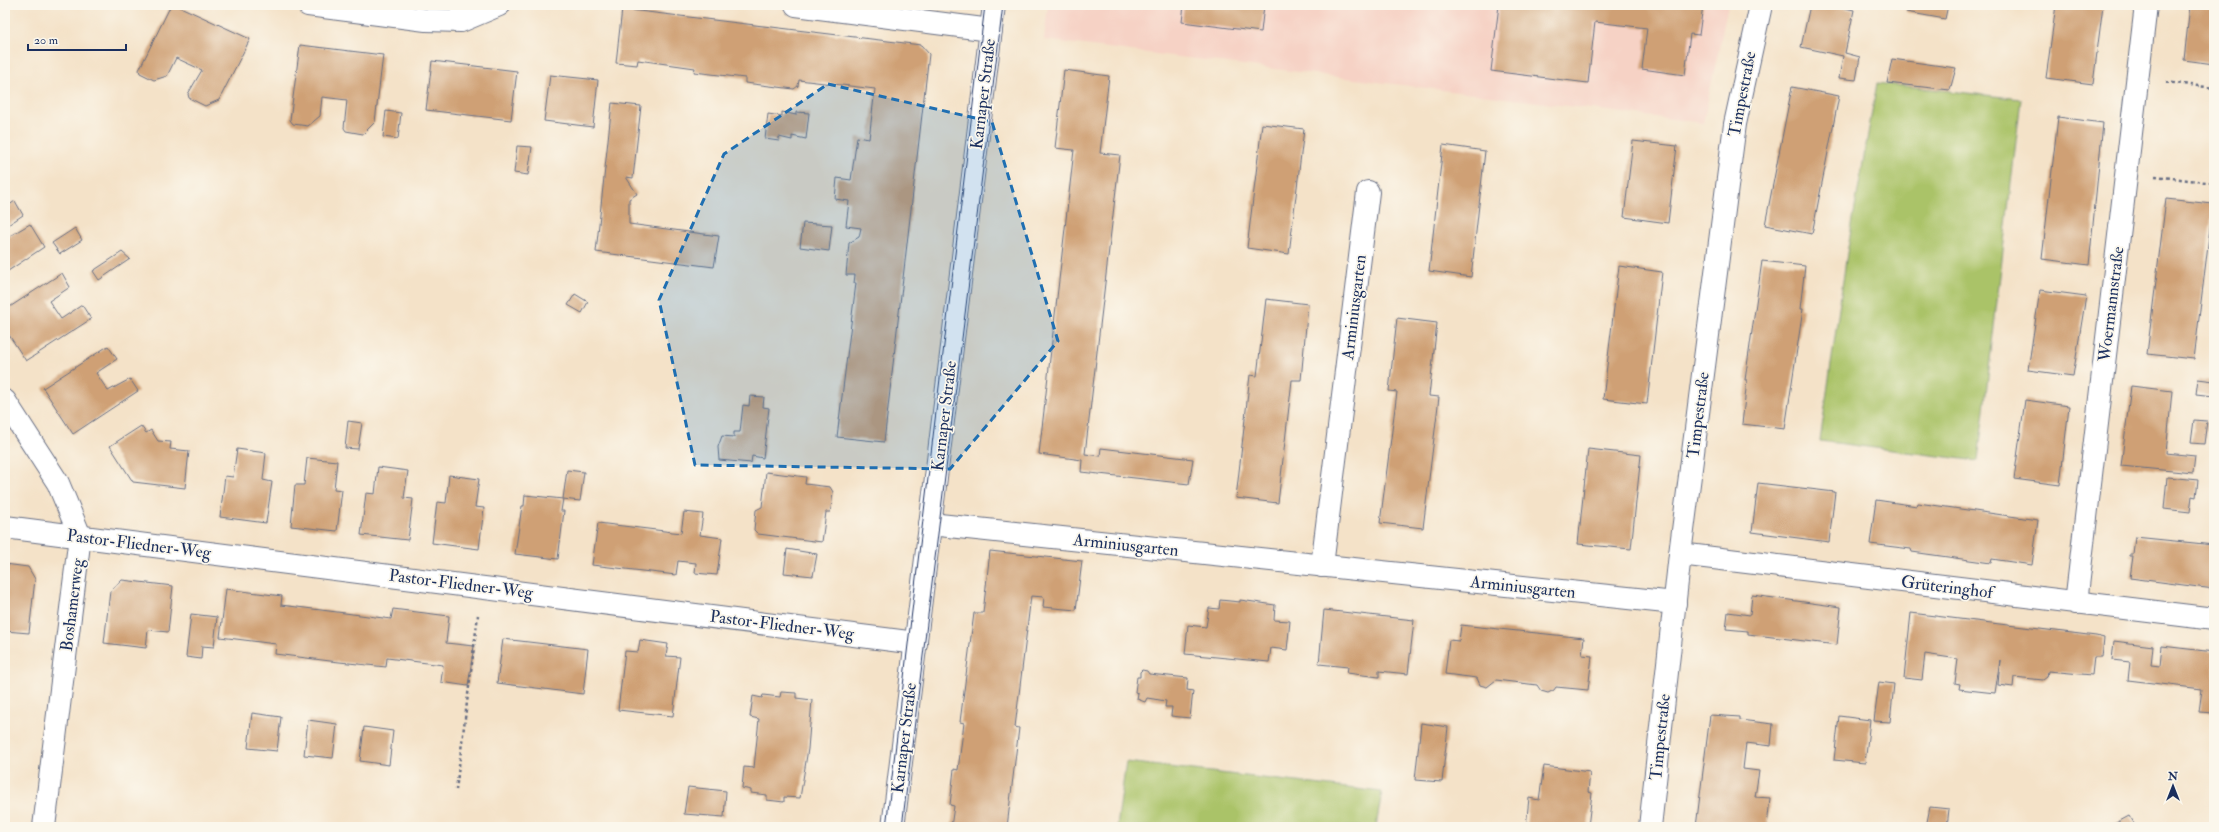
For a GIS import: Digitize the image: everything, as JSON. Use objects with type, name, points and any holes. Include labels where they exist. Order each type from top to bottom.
[{"type":"street","points":[[308,5],[426,20],[461,21],[499,5]]},
{"type":"street","points":[[796,5],[991,30]]},
{"type":"street","name":"Karnaper Straße","points":[[893,827],[994,5]]},
{"type":"street","name":"Timpestraße","points":[[1650,827],[1680,554],[1735,124],[1761,5]]},
{"type":"street","name":"Woermannstraße","points":[[2076,603],[2146,5]]},
{"type":"street","name":"Arminiusgarten","points":[[1322,566],[1368,192]]},
{"type":"street","name":"Boshamerweg","points":[[5,401],[58,483],[80,536],[44,827]]},
{"type":"street","name":"Arminiusgarten","points":[[930,524],[1675,603]]},
{"type":"street","name":"Pastor-Fliedner-Weg","points":[[5,527],[916,643]]},
{"type":"street","name":"Grüteringhof","points":[[1680,554],[2214,620]]},
{"type":"path","points":[[2138,79],[2214,88]]},
{"type":"path","points":[[2127,172],[2214,183]]},
{"type":"path","points":[[456,790],[482,587]]},
{"type":"highlighted area","points":[[828,84],[992,122],[1058,341],[950,469],[695,465],[659,300],[724,154]]},
{"type":"shaded area","points":[[1048,5],[1728,5],[1703,123],[1044,40]]},
{"type":"green space","points":[[1877,83],[2021,99],[1978,461],[1820,441],[1847,253]]},
{"type":"green space","points":[[1126,762],[1382,792],[1376,827],[1117,827]]},
{"type":"building","points":[[171,5],[176,5],[250,39],[219,100],[205,106],[189,98],[188,94],[202,70],[176,58],[167,76],[154,80],[140,73],[139,70]]},
{"type":"building","points":[[1184,5],[1264,5],[1261,32],[1182,22]]},
{"type":"building","points":[[1499,5],[1703,5],[1699,35],[1690,34],[1685,75],[1642,69],[1647,28],[1595,22],[1588,83],[1491,71]]},
{"type":"building","points":[[1810,5],[1831,5],[1854,10],[1845,53],[1860,57],[1856,80],[1839,78],[1843,56],[1801,47]]},
{"type":"building","points":[[1907,5],[1948,5],[1945,19],[1906,12]]},
{"type":"building","points":[[2056,5],[2103,5],[2093,84],[2046,78]]},
{"type":"building","points":[[2190,5],[2214,5],[2214,64],[2184,60]]},
{"type":"building","points":[[622,9],[921,45],[929,54],[884,442],[837,437],[856,283],[854,283],[855,275],[846,275],[849,243],[859,237],[861,228],[846,226],[849,201],[835,199],[837,178],[851,180],[857,137],[869,139],[875,89],[799,80],[798,86],[794,89],[745,83],[745,78],[694,72],[695,68],[638,60],[637,65],[616,63]]},
{"type":"building","points":[[300,45],[383,55],[375,122],[363,134],[346,131],[344,128],[347,100],[322,97],[320,116],[308,126],[293,124],[290,120]]},
{"type":"building","points":[[1892,59],[1956,68],[1950,90],[1887,83]]},
{"type":"building","points":[[432,61],[517,71],[511,120],[426,110]]},
{"type":"building","points":[[1064,70],[1109,76],[1100,153],[1120,155],[1085,454],[1100,456],[1101,448],[1193,459],[1189,484],[1081,472],[1082,460],[1039,454],[1074,150],[1055,148]]},
{"type":"building","points":[[550,75],[598,80],[593,127],[544,121]]},
{"type":"building","points":[[1792,87],[1839,96],[1812,234],[1765,225]]},
{"type":"building","points":[[612,103],[641,106],[633,178],[626,177],[637,194],[629,199],[629,224],[719,236],[714,267],[596,252]]},
{"type":"building","points":[[386,111],[401,113],[398,139],[383,137]]},
{"type":"building","points":[[782,112],[796,115],[796,112],[809,113],[806,139],[792,136],[792,140],[779,137],[779,141],[765,139],[768,114],[782,116]]},
{"type":"building","points":[[2058,117],[2103,123],[2089,265],[2042,259]]},
{"type":"building","points":[[1262,124],[1304,129],[1289,254],[1247,248]]},
{"type":"building","points":[[1633,141],[1677,146],[1668,223],[1624,217]]},
{"type":"building","points":[[1443,145],[1485,151],[1471,277],[1429,271]]},
{"type":"building","points":[[517,146],[532,147],[528,175],[514,173]]},
{"type":"building","points":[[2166,199],[2213,204],[2194,359],[2147,354]]},
{"type":"building","points":[[15,201],[23,215],[5,227],[5,208]]},
{"type":"building","points":[[803,223],[832,225],[829,251],[800,247]]},
{"type":"building","points":[[30,224],[44,247],[5,273],[5,233],[8,237]]},
{"type":"building","points":[[75,228],[82,240],[60,254],[52,243]]},
{"type":"building","points":[[122,252],[130,259],[99,280],[93,271]]},
{"type":"building","points":[[1762,261],[1805,266],[1800,309],[1803,309],[1785,429],[1742,424],[1747,380],[1745,380]]},
{"type":"building","points":[[1619,266],[1662,272],[1647,404],[1603,399]]},
{"type":"building","points":[[62,273],[70,287],[49,301],[61,319],[82,305],[91,319],[26,361],[5,329],[5,310]]},
{"type":"building","points":[[2040,290],[2086,296],[2073,376],[2028,370]]},
{"type":"building","points":[[575,294],[588,302],[582,313],[568,305]]},
{"type":"building","points":[[1266,299],[1308,304],[1301,380],[1292,380],[1278,503],[1236,498],[1250,375],[1257,376]]},
{"type":"building","points":[[1397,318],[1437,323],[1429,396],[1439,397],[1423,528],[1380,523],[1397,392],[1389,391]]},
{"type":"building","points":[[108,346],[117,359],[96,373],[108,391],[130,379],[138,391],[73,434],[43,388]]},
{"type":"building","points":[[2198,379],[2214,381],[2214,396],[2196,394]]},
{"type":"building","points":[[2131,386],[2172,391],[2166,453],[2195,456],[2193,473],[2121,466]]},
{"type":"building","points":[[750,396],[764,397],[763,407],[769,408],[763,458],[752,456],[751,463],[719,460],[718,447],[722,436],[734,437],[734,432],[740,432],[743,405],[749,406]]},
{"type":"building","points":[[2025,400],[2069,406],[2060,485],[2014,479]]},
{"type":"building","points":[[2194,420],[2207,421],[2204,444],[2191,443]]},
{"type":"building","points":[[348,421],[362,423],[358,449],[345,448]]},
{"type":"building","points":[[141,426],[146,433],[151,430],[158,441],[171,442],[170,449],[189,451],[185,488],[133,482],[110,446]]},
{"type":"building","points":[[237,449],[266,453],[263,480],[272,482],[266,523],[220,517],[225,476],[233,477]]},
{"type":"building","points":[[1588,449],[1641,455],[1631,549],[1578,544]]},
{"type":"building","points":[[307,458],[337,461],[334,489],[342,490],[337,531],[291,526],[295,485],[304,485]]},
{"type":"building","points":[[378,467],[408,471],[404,498],[413,499],[408,540],[361,535],[366,493],[375,494]]},
{"type":"building","points":[[567,470],[584,472],[580,501],[563,499]]},
{"type":"building","points":[[766,472],[806,477],[805,484],[830,487],[833,492],[831,508],[830,512],[826,512],[822,542],[758,534],[754,530],[756,510],[762,507]]},
{"type":"building","points":[[449,475],[479,479],[475,507],[484,508],[479,549],[432,543],[437,502],[446,503]]},
{"type":"building","points":[[2167,477],[2198,480],[2196,497],[2192,496],[2190,512],[2164,509]]},
{"type":"building","points":[[1758,483],[1835,492],[1829,542],[1752,532]]},
{"type":"building","points":[[525,495],[563,499],[561,511],[564,511],[558,559],[515,554]]},
{"type":"building","points":[[1876,500],[1917,506],[1918,503],[2038,520],[2032,565],[1992,559],[1991,563],[1912,552],[1911,549],[1870,544]]},
{"type":"building","points":[[684,512],[703,514],[700,535],[722,538],[717,575],[695,573],[696,563],[678,561],[676,575],[592,565],[598,523],[681,533]]},
{"type":"building","points":[[2135,537],[2214,545],[2214,589],[2130,578],[2133,556],[2130,556],[2130,554],[2133,554]]},
{"type":"building","points":[[787,549],[817,554],[813,576],[784,573]]},
{"type":"building","points":[[990,551],[1082,561],[1076,610],[1043,607],[1044,597],[1031,596],[1015,727],[1019,728],[1007,827],[951,827],[954,806],[950,805],[954,769],[958,770],[964,723],[960,722],[974,613],[983,613]]},
{"type":"building","points":[[5,564],[28,567],[35,579],[29,633],[5,631]]},
{"type":"building","points":[[122,580],[173,586],[168,632],[148,630],[146,648],[104,643],[110,591]]},
{"type":"building","points":[[226,589],[282,596],[281,605],[391,619],[393,609],[449,616],[446,643],[474,646],[468,686],[441,682],[443,665],[387,658],[386,667],[330,661],[275,654],[276,644],[220,637]]},
{"type":"building","points":[[1752,595],[1841,607],[1837,645],[1748,634],[1748,631],[1726,629],[1728,612],[1750,615]]},
{"type":"building","points":[[1220,600],[1240,602],[1240,600],[1275,605],[1274,620],[1290,621],[1287,650],[1271,648],[1269,662],[1185,654],[1188,625],[1206,627],[1209,608],[1219,609]]},
{"type":"building","points":[[1324,610],[1414,620],[1408,674],[1379,671],[1379,677],[1347,673],[1348,667],[1319,664]]},
{"type":"building","points":[[1911,613],[2096,636],[2104,638],[2102,657],[2094,657],[2092,675],[2048,671],[2047,677],[2043,680],[2014,677],[2013,687],[1998,685],[2000,660],[1995,693],[1959,689],[1960,684],[1955,683],[1958,659],[1925,654],[1922,680],[1904,678]]},
{"type":"building","points":[[191,614],[217,617],[214,647],[202,646],[201,659],[186,657]]},
{"type":"building","points":[[1461,625],[1584,638],[1582,655],[1592,656],[1588,690],[1556,687],[1548,693],[1541,691],[1537,685],[1496,680],[1487,687],[1480,685],[1477,678],[1445,674],[1449,640],[1459,641]]},
{"type":"building","points":[[503,639],[588,649],[583,694],[497,683]]},
{"type":"building","points":[[640,640],[668,644],[666,656],[680,657],[673,716],[618,710],[625,651],[638,652]]},
{"type":"building","points":[[2114,641],[2153,646],[2151,665],[2160,666],[2162,646],[2214,652],[2214,713],[2199,712],[2202,689],[2128,680],[2130,662],[2112,660]]},
{"type":"building","points":[[1142,670],[1147,671],[1149,674],[1188,678],[1187,690],[1193,691],[1190,718],[1171,716],[1172,707],[1165,707],[1166,701],[1147,698],[1145,702],[1137,699],[1138,693],[1135,692],[1137,677],[1140,677],[1140,672]]},
{"type":"building","points":[[1879,682],[1894,684],[1890,722],[1874,721]]},
{"type":"building","points":[[781,692],[796,693],[796,698],[812,700],[808,749],[800,798],[784,797],[784,802],[767,800],[767,795],[751,793],[751,790],[742,788],[744,767],[754,768],[759,719],[750,717],[753,696],[762,698],[763,695],[780,697]]},
{"type":"building","points":[[252,713],[281,717],[277,751],[248,748]]},
{"type":"building","points":[[1710,715],[1740,717],[1740,720],[1773,724],[1771,746],[1746,743],[1743,769],[1759,771],[1755,797],[1770,798],[1767,827],[1696,827]]},
{"type":"building","points":[[1839,716],[1870,720],[1865,763],[1834,760]]},
{"type":"building","points":[[308,720],[337,724],[333,758],[304,755]]},
{"type":"building","points":[[1421,723],[1448,727],[1442,782],[1415,780]]},
{"type":"building","points":[[364,727],[393,731],[389,765],[360,761]]},
{"type":"building","points":[[1544,766],[1590,772],[1588,792],[1592,793],[1588,827],[1526,827],[1529,798],[1539,800]]},
{"type":"building","points":[[688,787],[726,791],[724,817],[684,814]]},
{"type":"building","points":[[1930,807],[1949,809],[1947,827],[1926,827]]},
{"type":"building","points":[[2129,816],[2136,827],[2109,827],[2116,823]]},
{"type":"tram line","points":[[886,827],[985,5]]},
{"type":"tram line","points":[[902,827],[1003,5]]}]
